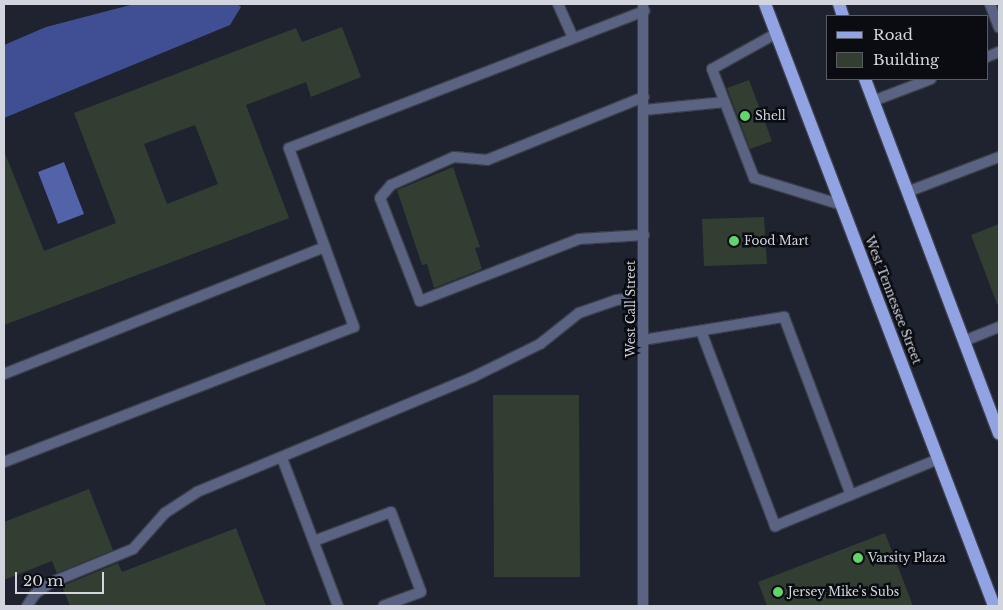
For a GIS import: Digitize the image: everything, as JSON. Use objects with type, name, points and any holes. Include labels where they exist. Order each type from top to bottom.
[{"type":"main road","name":"West Tennessee Street","points":[[765,4],[994,606]]},
{"type":"main road","points":[[865,80],[999,433]]},
{"type":"street","points":[[558,4],[573,38]]},
{"type":"street","points":[[990,4],[999,27]]},
{"type":"street","points":[[4,462],[354,327],[289,148],[573,38],[644,6]]},
{"type":"street","name":"West Call Street","points":[[643,606],[644,6]]},
{"type":"street","points":[[777,34],[712,69],[754,178],[842,205]]},
{"type":"street","points":[[873,101],[928,80]]},
{"type":"street","points":[[644,97],[487,160],[454,157],[390,185],[380,198],[420,301],[580,238],[644,234]]},
{"type":"street","points":[[644,110],[725,102]]},
{"type":"street","points":[[908,192],[999,157]]},
{"type":"street","points":[[4,374],[325,247]]},
{"type":"street","points":[[27,606],[35,594],[50,583],[133,549],[165,513],[185,498],[282,458],[540,344],[579,314],[616,300],[643,297]]},
{"type":"street","points":[[643,340],[784,317],[851,495]]},
{"type":"street","points":[[964,341],[999,327]]},
{"type":"street","points":[[701,331],[775,526],[938,459]]},
{"type":"street","points":[[282,458],[338,606]]},
{"type":"street","points":[[314,541],[391,512],[421,592],[383,606]]},
{"type":"shaded area","points":[[134,4],[237,4],[241,7],[230,25],[4,118],[4,45],[46,27]]},
{"type":"shaded area","points":[[64,162],[84,214],[58,224],[38,172]]},
{"type":"building","points":[[342,27],[361,77],[311,97],[306,82],[246,105],[289,218],[4,325],[4,151],[44,251],[116,223],[74,113],[296,28],[302,42]],"holes":[[[195,125],[218,184],[167,204],[144,144]]]},
{"type":"building","name":"Shell","points":[[749,80],[772,141],[750,149],[727,88]]},
{"type":"building","points":[[453,167],[480,247],[475,248],[482,269],[434,288],[427,264],[422,265],[397,190]]},
{"type":"building","name":"Food Mart","points":[[764,217],[767,264],[704,266],[702,219]]},
{"type":"building","points":[[999,224],[999,304],[997,304],[971,235]]},
{"type":"building","points":[[493,395],[579,395],[580,577],[494,577]]},
{"type":"building","points":[[89,489],[113,550],[57,573],[52,561],[4,580],[4,522]]},
{"type":"building","points":[[236,528],[266,606],[70,606],[62,586],[118,563],[122,572]]},
{"type":"building","name":"Varsity Plaza","points":[[885,533],[913,606],[767,606],[758,582]]},
{"type":"place","name":"Shell","points":[[745,116]]},
{"type":"place","name":"Food Mart","points":[[734,241]]},
{"type":"place","name":"Varsity Plaza","points":[[858,558]]},
{"type":"place","name":"Jersey Mike's Subs","points":[[778,592]]}]
